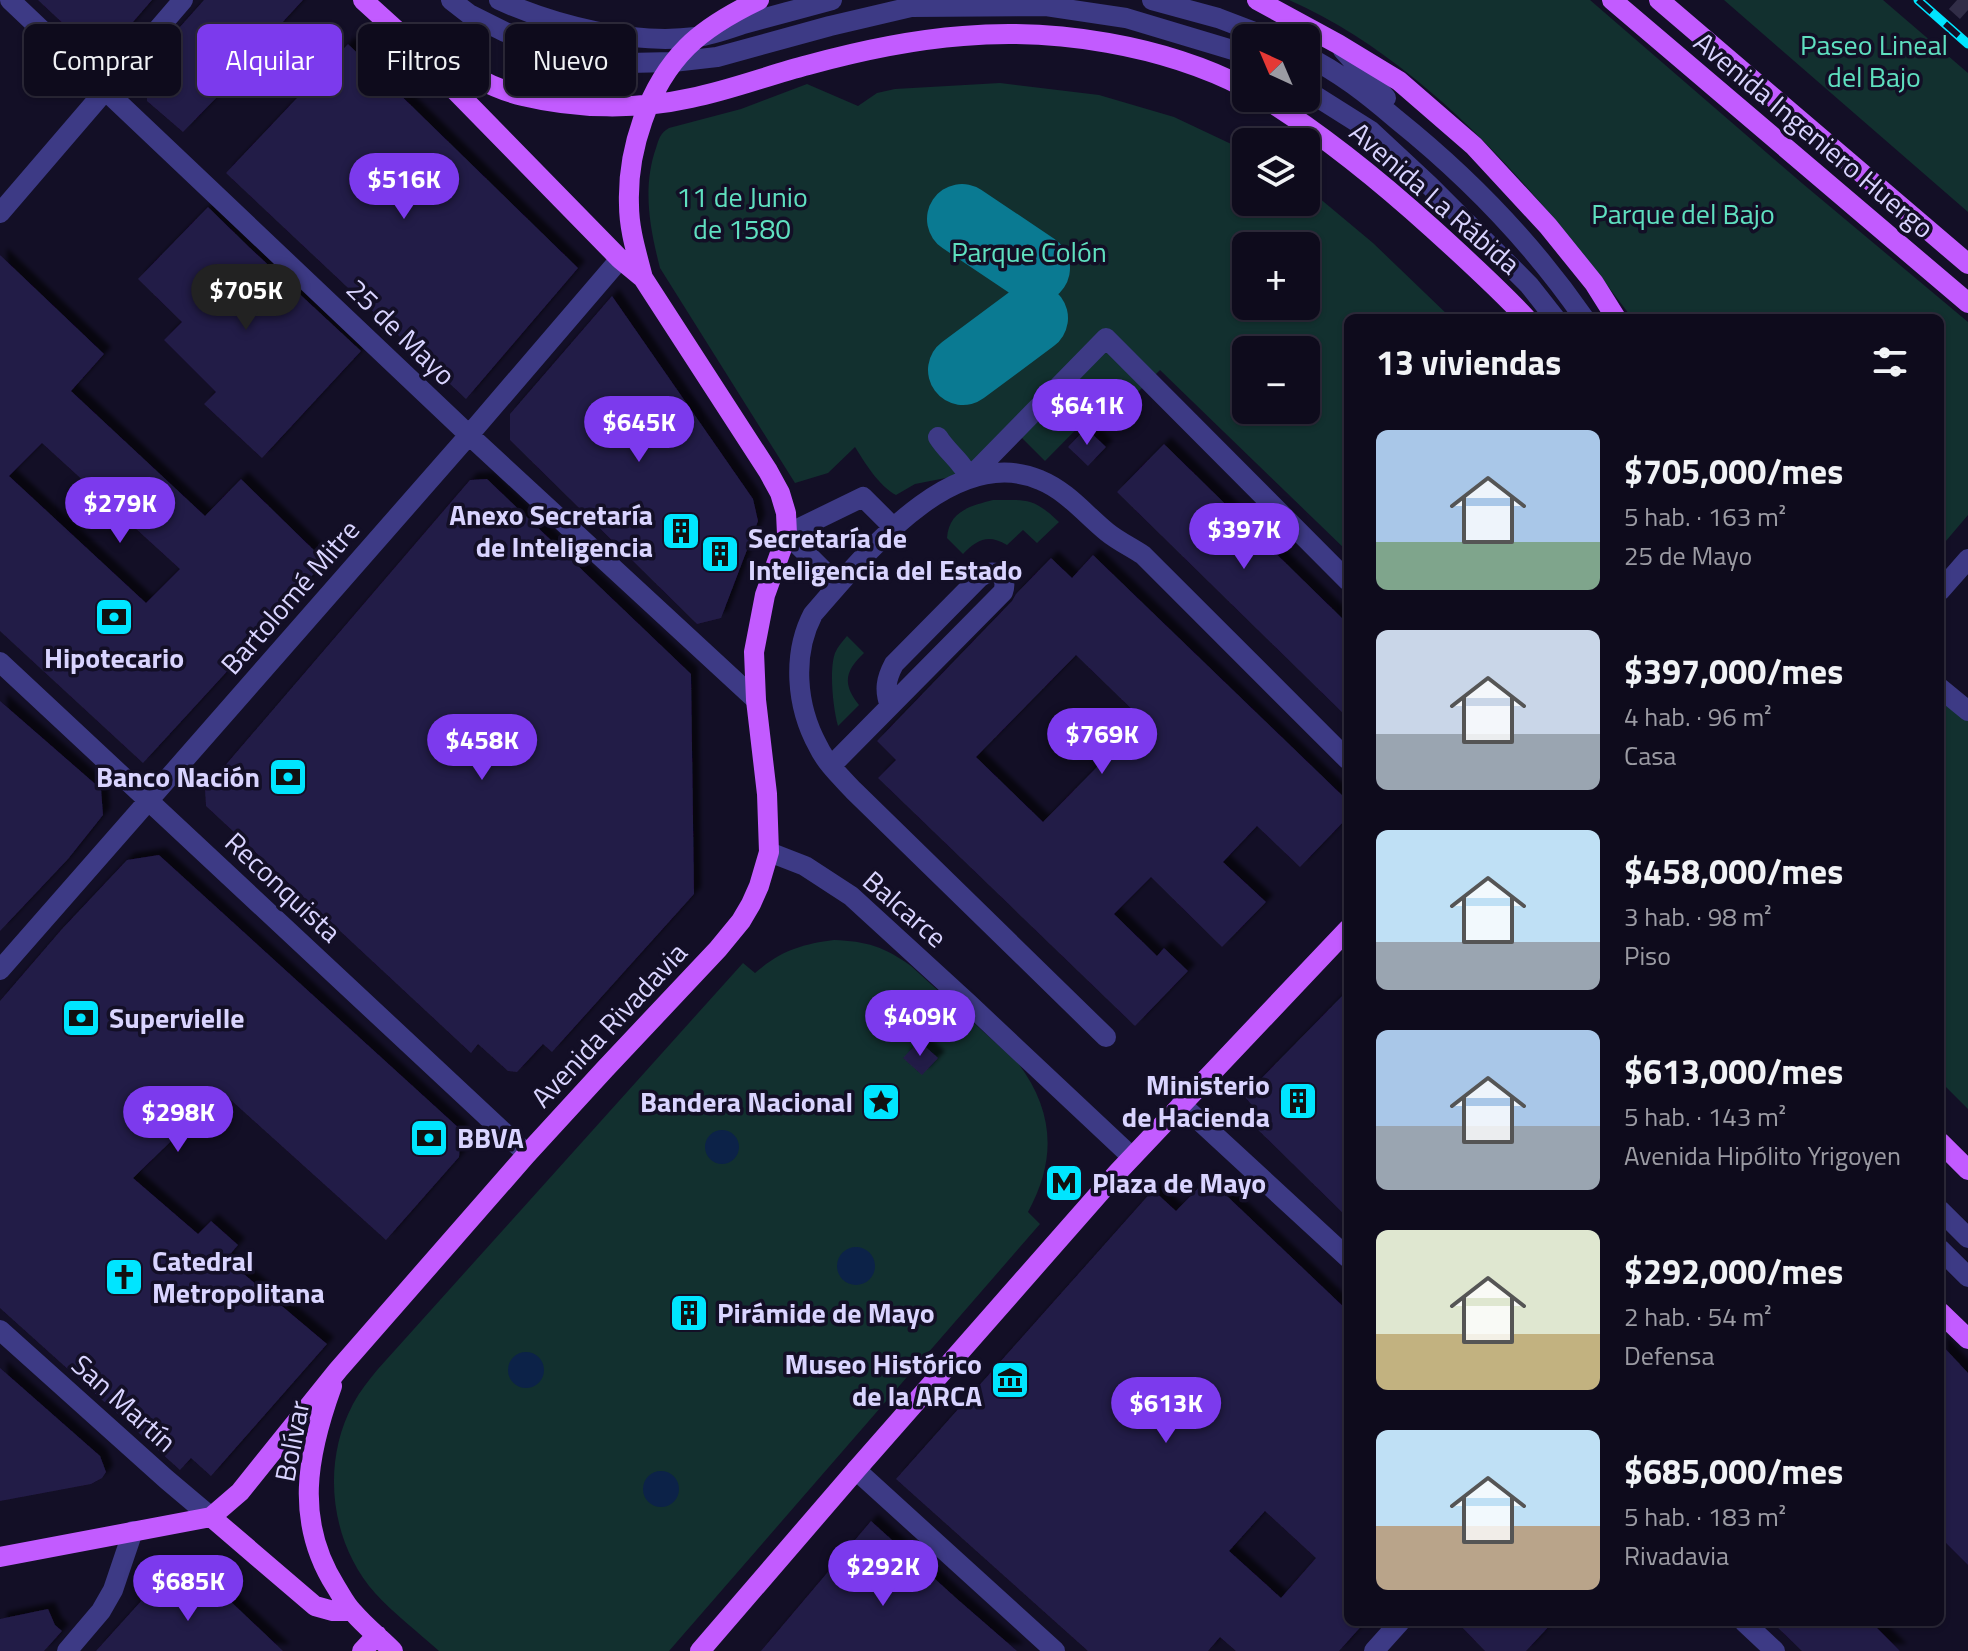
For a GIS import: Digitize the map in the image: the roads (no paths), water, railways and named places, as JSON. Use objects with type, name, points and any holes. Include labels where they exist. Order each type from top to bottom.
[{"type":"main road","points":[[363,0],[389,24]]},
{"type":"main road","points":[[643,278],[631,230],[629,193],[634,151],[649,105],[662,77],[698,37],[759,0]]},
{"type":"main road","name":"Avenida La Rábida","points":[[1257,0],[1399,81],[1474,146],[1548,226],[1594,283],[1613,314]]},
{"type":"main road","name":"Avenida Ingeniero Huergo","points":[[1659,0],[1968,264]]},
{"type":"main road","name":"Avenida Ingeniero Huergo","points":[[1618,5],[1968,303]]},
{"type":"main road","points":[[489,85],[565,104],[649,105],[692,98],[872,49],[978,35],[1049,36],[1137,49],[1176,59],[1232,81]]},
{"type":"main road","points":[[461,96],[620,259],[643,278]]},
{"type":"main road","name":"Avenida La Rábida","points":[[1285,112],[1384,185],[1522,314]]},
{"type":"main road","name":"Avenida Rivadavia","points":[[211,1517],[240,1492],[338,1370],[527,1154],[718,949],[741,921],[759,886],[769,852],[754,652],[765,595],[787,534],[786,513],[768,471],[643,278]]},
{"type":"main road","points":[[700,1651],[1132,1157],[1344,933]]},
{"type":"main road","points":[[1944,1146],[1968,1170]]},
{"type":"main road","points":[[1944,1316],[1968,1339]]},
{"type":"main road","name":"Bolívar","points":[[338,1370],[318,1424],[309,1474],[313,1537],[331,1579],[352,1611],[393,1651]]},
{"type":"main road","points":[[0,1557],[211,1517],[315,1606],[333,1611],[352,1611]]},
{"type":"main road","points":[[362,1651],[377,1635]]},
{"type":"street","name":"25 de Mayo","points":[[10,0],[36,24]]},
{"type":"street","points":[[162,24],[183,0]]},
{"type":"street","points":[[451,0],[469,14],[505,32],[577,56],[628,63],[717,57],[911,7],[1046,6],[1126,18],[1232,50]]},
{"type":"street","points":[[499,0],[536,16],[578,28],[670,39],[698,37],[832,0]]},
{"type":"street","points":[[1152,0],[1234,24]]},
{"type":"street","points":[[1338,44],[1552,274],[1581,314]]},
{"type":"street","points":[[1320,63],[1429,145]]},
{"type":"street","points":[[0,213],[101,96]]},
{"type":"street","name":"25 de Mayo","points":[[112,96],[469,435],[756,700]]},
{"type":"street","points":[[1320,99],[1371,131],[1529,285],[1552,314]]},
{"type":"street","name":"Bartolomé Mitre","points":[[0,970],[620,259]]},
{"type":"street","points":[[969,478],[1106,338],[1344,577]]},
{"type":"street","points":[[938,437],[965,467],[969,478]]},
{"type":"street","points":[[1106,1037],[831,766],[809,726],[799,671],[805,629],[813,614],[894,528],[936,494],[969,478],[997,472],[1040,479],[1072,499],[1109,534],[1143,555],[1344,756]]},
{"type":"street","points":[[838,585],[787,534],[863,497],[894,528]]},
{"type":"street","points":[[1944,586],[1968,559]]},
{"type":"street","points":[[831,766],[1003,592],[1004,580],[1000,574],[987,572],[980,577],[894,664],[886,687],[890,706]]},
{"type":"street","name":"Reconquista","points":[[0,662],[527,1154]]},
{"type":"street","points":[[1944,691],[1968,711]]},
{"type":"street","name":"Balcarce","points":[[769,852],[805,866],[851,896],[1132,1157]]},
{"type":"street","points":[[1181,1104],[1344,1254]]},
{"type":"street","points":[[1944,1214],[1968,1238]]},
{"type":"street","points":[[1944,1253],[1968,1277]]},
{"type":"street","name":"San Martín","points":[[0,1330],[211,1517]]},
{"type":"street","points":[[856,1470],[1055,1651]]},
{"type":"street","points":[[67,1651],[101,1611],[113,1590],[133,1531]]},
{"type":"street","points":[[1374,1651],[1396,1626]]},
{"type":"street","points":[[1748,1626],[1775,1651]]},
{"type":"water","points":[[722,1130],[734,1135],[739,1147],[734,1159],[722,1164],[710,1159],[705,1147],[710,1135]]},
{"type":"water","points":[[856,1247],[869,1253],[875,1266],[869,1279],[856,1285],[843,1279],[837,1266],[843,1253]]},
{"type":"water","points":[[526,1352],[539,1357],[544,1370],[539,1383],[526,1388],[513,1383],[508,1370],[513,1357]]},
{"type":"water","points":[[661,1471],[674,1476],[679,1489],[674,1502],[661,1507],[648,1502],[643,1489],[648,1476]]},
{"type":"tunnel","points":[[1957,0],[1968,10]]},
{"type":"railway","points":[[1918,0],[1968,44]]},
{"type":"place","name":"Anexo Secretaría de Inteligencia","points":[[681,531]]},
{"type":"place","name":"Secretaría de Inteligencia del Estado","points":[[720,554]]},
{"type":"place","name":"Hipotecario","points":[[114,617]]},
{"type":"place","name":"Banco Nación","points":[[288,777]]},
{"type":"place","name":"Supervielle","points":[[81,1018]]},
{"type":"place","name":"Ministerio de Hacienda","points":[[1298,1101]]},
{"type":"place","name":"Bandera Nacional","points":[[881,1102]]},
{"type":"place","name":"BBVA","points":[[429,1138]]},
{"type":"place","name":"Plaza de Mayo","points":[[1064,1183]]},
{"type":"place","name":"Catedral Metropolitana","points":[[124,1277]]},
{"type":"place","name":"Pirámide de Mayo","points":[[689,1313]]},
{"type":"place","name":"Museo Histórico de la ARCA","points":[[1010,1380]]},
{"type":"park label","name":"Paseo Lineal del Bajo","points":[[1874,61]]},
{"type":"park label","name":"11 de Junio de 1580","points":[[742,213]]},
{"type":"park label","name":"Parque del Bajo","points":[[1683,214]]},
{"type":"park label","name":"Parque Colón","points":[[1029,252]]}]
